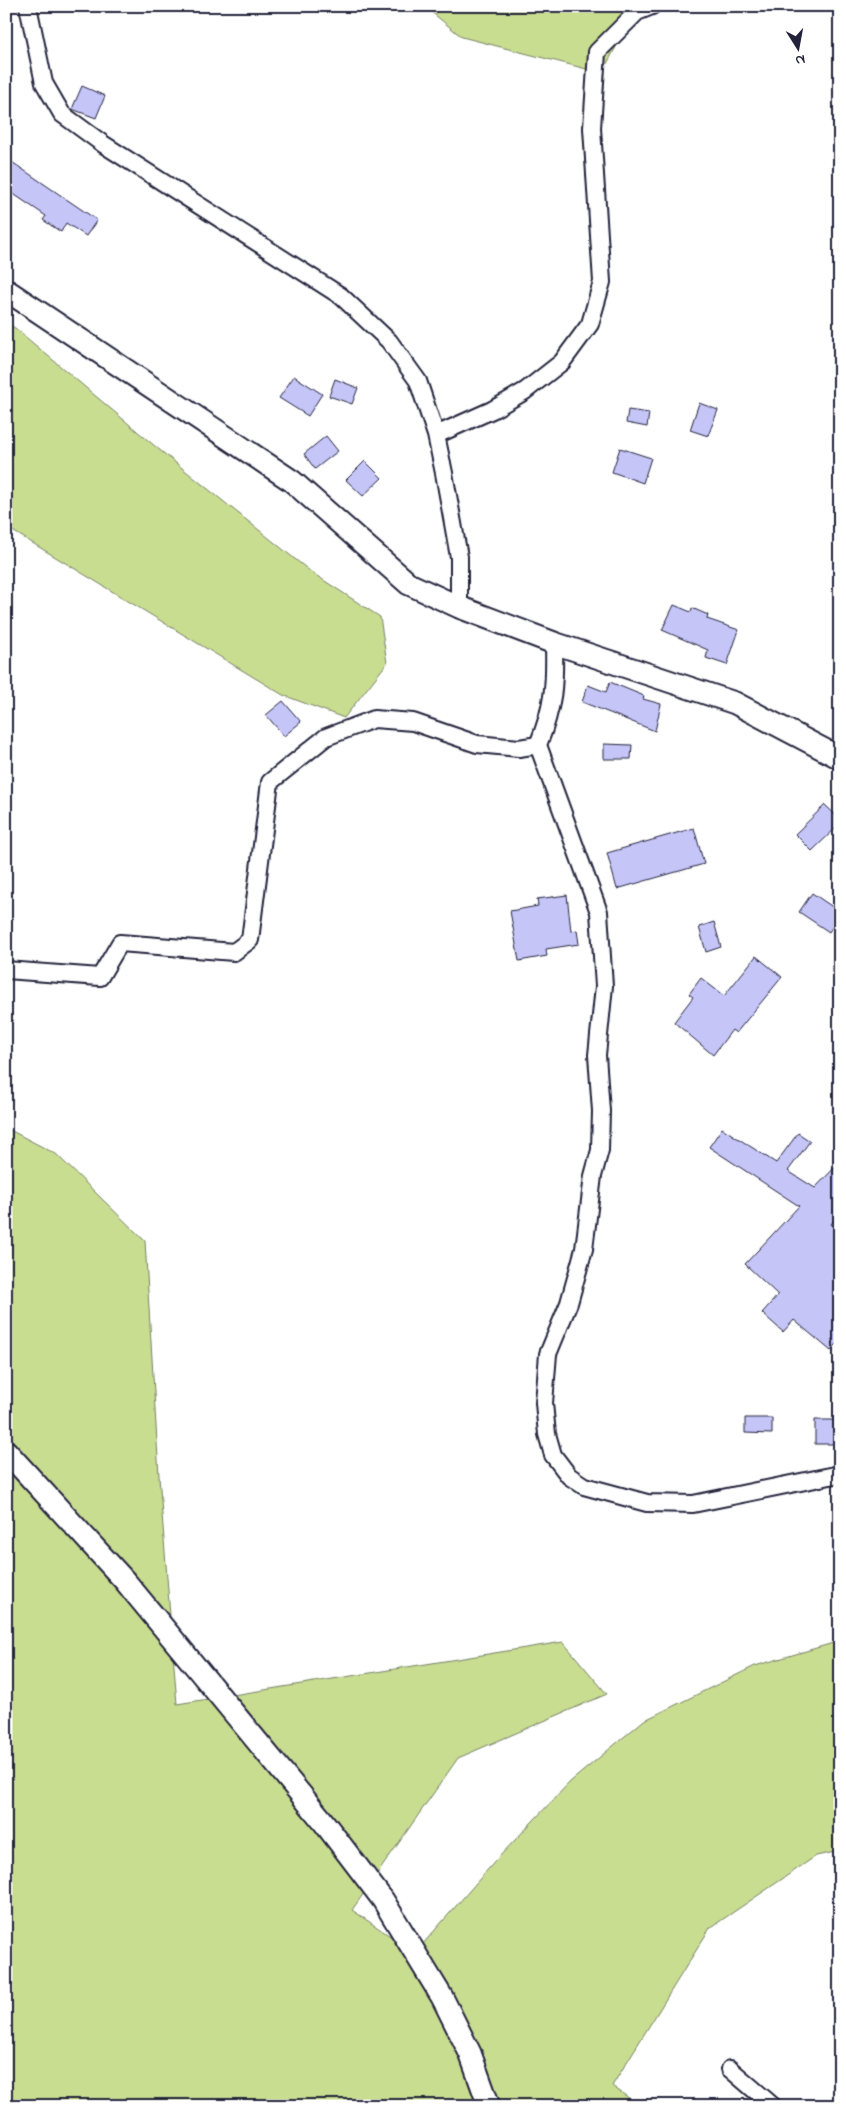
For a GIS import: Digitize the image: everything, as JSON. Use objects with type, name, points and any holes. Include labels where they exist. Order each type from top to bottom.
[{"type":"street","points":[[28,6],[44,83],[62,114],[103,144],[341,296],[389,341],[418,381],[436,435],[458,557],[459,607]]},
{"type":"street","points":[[436,435],[492,410],[525,391],[562,362],[590,324],[602,282],[592,128],[598,52],[637,12],[652,6]]},
{"type":"street","points":[[6,290],[292,481],[409,584],[459,607],[554,642],[735,704],[840,758]]},
{"type":"street","points":[[554,642],[555,690],[548,721],[538,745],[600,912],[604,986],[597,1055],[601,1111],[600,1150],[593,1176],[584,1249],[569,1303],[548,1354],[544,1402],[547,1434],[553,1455],[569,1476],[584,1486],[647,1503],[692,1504],[840,1474]]},
{"type":"street","points":[[6,970],[100,977],[120,943],[234,952],[250,940],[270,782],[326,737],[374,719],[413,722],[477,744],[519,748],[538,745]]},
{"type":"street","points":[[6,1451],[125,1581],[322,1820],[383,1900],[442,1997],[470,2053],[489,2106]]},
{"type":"street","points":[[730,2069],[772,2106]]},
{"type":"green space","points":[[424,6],[638,6],[602,73],[462,37]]},
{"type":"green space","points":[[6,323],[15,328],[156,447],[311,572],[380,617],[387,663],[344,718],[283,695],[6,527]]},
{"type":"green space","points":[[6,1128],[56,1154],[145,1241],[159,1476],[177,1704],[563,1642],[607,1694],[458,1758],[352,1910],[415,1953],[497,1859],[570,1782],[643,1721],[755,1666],[840,1641],[840,1851],[816,1856],[710,1928],[612,2086],[640,2106],[6,2106]]},
{"type":"building","points":[[82,86],[105,96],[96,118],[72,109]]},
{"type":"building","points":[[6,158],[97,220],[86,236],[66,223],[61,232],[43,220],[46,216],[6,189]]},
{"type":"building","points":[[294,376],[322,394],[308,416],[279,398]]},
{"type":"building","points":[[335,379],[358,388],[352,404],[329,396]]},
{"type":"building","points":[[699,403],[718,410],[708,436],[690,430]]},
{"type":"building","points":[[628,410],[649,413],[647,427],[626,423]]},
{"type":"building","points":[[326,436],[338,451],[315,469],[304,454]]},
{"type":"building","points":[[620,448],[651,458],[643,483],[612,472]]},
{"type":"building","points":[[365,461],[382,478],[363,496],[346,480]]},
{"type":"building","points":[[674,605],[691,612],[692,608],[708,615],[707,619],[739,630],[727,665],[706,658],[708,650],[662,630]]},
{"type":"building","points":[[610,682],[644,696],[643,699],[661,704],[655,731],[582,702],[588,685],[606,692]]},
{"type":"building","points":[[283,701],[301,722],[284,736],[266,715]]},
{"type":"building","points":[[604,744],[632,745],[631,759],[604,759]]},
{"type":"building","points":[[825,805],[840,819],[840,824],[812,851],[795,834]]},
{"type":"building","points":[[694,828],[704,864],[617,889],[607,853]]},
{"type":"building","points":[[812,893],[840,912],[840,916],[829,932],[799,912]]},
{"type":"building","points":[[567,895],[571,931],[577,930],[579,944],[546,949],[547,956],[519,961],[510,911],[538,906],[537,899]]},
{"type":"building","points":[[714,922],[721,947],[706,952],[699,927]]},
{"type":"building","points":[[756,956],[782,977],[736,1033],[732,1030],[713,1055],[674,1022],[693,997],[689,994],[701,978],[724,996]]},
{"type":"building","points":[[722,1128],[776,1163],[798,1133],[810,1141],[788,1171],[815,1188],[840,1162],[840,1214],[831,1224],[840,1232],[840,1340],[831,1351],[794,1320],[783,1332],[762,1313],[778,1295],[745,1264],[799,1206],[709,1147]]},
{"type":"building","points":[[745,1418],[772,1418],[772,1434],[745,1433]]},
{"type":"building","points":[[815,1420],[840,1420],[840,1444],[815,1444]]}]
